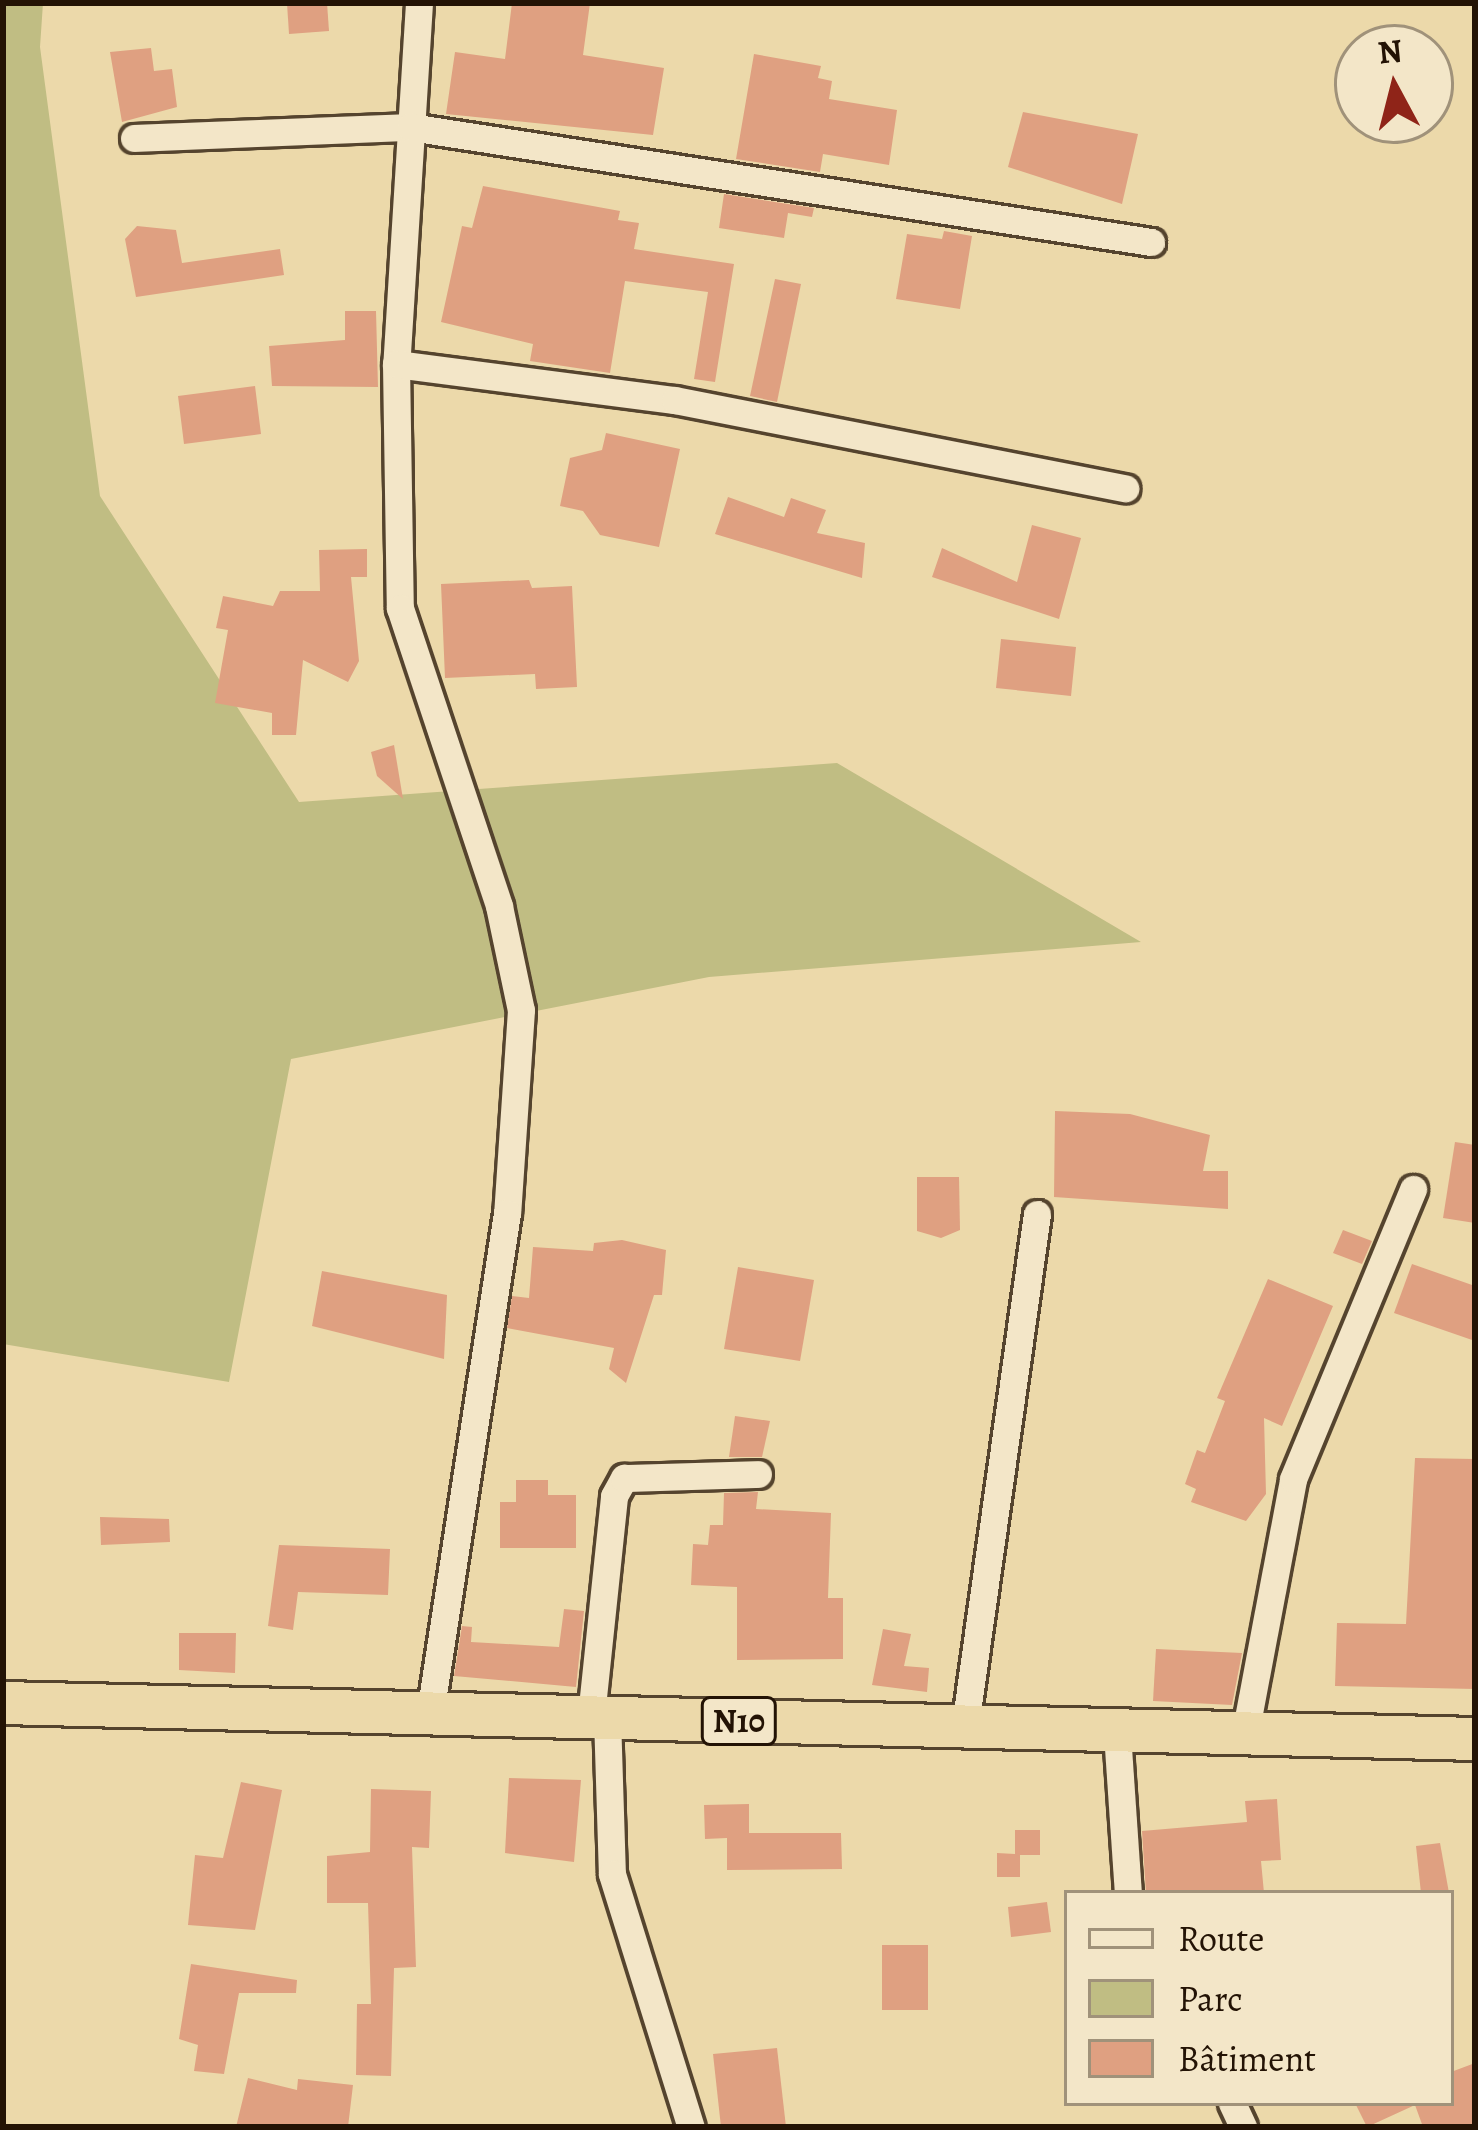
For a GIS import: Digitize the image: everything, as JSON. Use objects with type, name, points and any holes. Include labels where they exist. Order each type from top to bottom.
[{"type":"highway","name":"N10","points":[[3,1702],[1475,1739]]},
{"type":"street","points":[[419,3],[396,364],[400,608],[499,906],[521,1010],[507,1213],[430,1713]]},
{"type":"street","points":[[134,138],[410,127],[1151,242]]},
{"type":"street","points":[[396,364],[675,400],[1125,488]]},
{"type":"street","points":[[1245,1733],[1294,1478],[1413,1189]]},
{"type":"street","points":[[965,1726],[1037,1214]]},
{"type":"street","points":[[691,2127],[612,1874],[599,1717],[614,1496],[624,1478],[758,1474]]},
{"type":"street","points":[[1118,1733],[1128,1890]]},
{"type":"green space","points":[[3,3],[43,3],[40,47],[100,496],[299,802],[837,763],[1141,942],[709,977],[291,1059],[229,1382],[3,1344]]},
{"type":"building","points":[[287,3],[327,3],[329,31],[289,34]]},
{"type":"building","points":[[512,3],[590,3],[583,55],[664,68],[653,135],[446,114],[455,52],[505,59]]},
{"type":"building","points":[[151,48],[154,71],[172,69],[177,107],[122,122],[110,52]]},
{"type":"building","points":[[754,54],[821,66],[818,78],[832,81],[829,99],[897,110],[889,165],[823,154],[820,172],[736,159]]},
{"type":"building","points":[[1023,112],[1138,134],[1122,204],[1008,167]]},
{"type":"building","points":[[483,186],[620,211],[618,220],[639,223],[634,249],[734,264],[715,382],[694,379],[708,292],[625,281],[610,373],[530,361],[533,344],[441,322],[462,226],[472,228]]},
{"type":"building","points":[[724,194],[814,208],[812,217],[788,213],[784,238],[719,228]]},
{"type":"building","points":[[137,226],[176,230],[182,263],[280,249],[284,275],[136,297],[125,239]]},
{"type":"building","points":[[944,231],[972,236],[960,309],[896,299],[907,234],[942,239]]},
{"type":"building","points":[[775,279],[801,284],[777,402],[750,396]]},
{"type":"building","points":[[345,311],[376,311],[378,387],[272,386],[269,346],[345,340]]},
{"type":"building","points":[[255,386],[261,434],[184,444],[178,396]]},
{"type":"building","points":[[606,433],[680,449],[659,547],[600,535],[583,511],[560,506],[570,458],[602,450]]},
{"type":"building","points":[[728,497],[784,517],[791,498],[826,510],[817,533],[865,543],[862,578],[715,534]]},
{"type":"building","points":[[1032,525],[1081,538],[1059,619],[932,577],[942,548],[1017,582]]},
{"type":"building","points":[[367,549],[367,577],[351,577],[359,661],[348,682],[303,660],[296,735],[272,735],[272,713],[215,703],[228,630],[216,628],[223,596],[273,606],[280,591],[320,591],[319,550]]},
{"type":"building","points":[[529,580],[532,588],[572,586],[577,687],[536,689],[535,674],[445,678],[441,584]]},
{"type":"building","points":[[1001,639],[1076,647],[1071,696],[996,688]]},
{"type":"building","points":[[394,745],[403,799],[377,776],[371,752]]},
{"type":"building","points":[[1055,1111],[1130,1114],[1210,1135],[1203,1171],[1228,1171],[1228,1209],[1054,1197]]},
{"type":"building","points":[[1455,1142],[1475,1145],[1475,1223],[1443,1218]]},
{"type":"building","points":[[917,1177],[959,1177],[960,1230],[941,1238],[917,1231]]},
{"type":"building","points":[[1343,1230],[1372,1241],[1362,1264],[1333,1253]]},
{"type":"building","points":[[622,1240],[666,1250],[662,1295],[654,1295],[626,1383],[609,1369],[614,1348],[507,1328],[512,1296],[529,1298],[533,1247],[593,1251],[594,1243]]},
{"type":"building","points":[[1412,1264],[1475,1286],[1475,1341],[1394,1313]]},
{"type":"building","points":[[738,1267],[814,1280],[800,1361],[724,1349]]},
{"type":"building","points":[[322,1271],[447,1295],[444,1359],[312,1326]]},
{"type":"building","points":[[1268,1279],[1333,1306],[1282,1426],[1264,1418],[1266,1494],[1246,1521],[1191,1502],[1196,1489],[1185,1484],[1197,1450],[1205,1453],[1225,1401],[1217,1398]]},
{"type":"building","points":[[735,1416],[770,1421],[762,1457],[729,1457]]},
{"type":"building","points":[[1415,1458],[1475,1459],[1475,1689],[1335,1686],[1337,1623],[1406,1624]]},
{"type":"building","points":[[516,1480],[548,1480],[548,1495],[576,1495],[576,1548],[500,1548],[500,1502],[516,1502]]},
{"type":"building","points":[[758,1492],[756,1509],[831,1513],[828,1598],[843,1598],[843,1659],[737,1660],[737,1587],[691,1585],[693,1544],[708,1545],[710,1525],[723,1525],[724,1493]]},
{"type":"building","points":[[100,1517],[169,1519],[170,1542],[101,1545]]},
{"type":"building","points":[[279,1545],[390,1549],[388,1595],[298,1592],[293,1630],[268,1626]]},
{"type":"building","points":[[564,1609],[584,1611],[576,1687],[454,1676],[462,1626],[472,1627],[471,1642],[559,1647]]},
{"type":"building","points":[[883,1629],[911,1634],[904,1666],[929,1668],[927,1692],[872,1685]]},
{"type":"building","points":[[179,1633],[236,1633],[235,1673],[179,1670]]},
{"type":"building","points":[[1156,1649],[1242,1653],[1232,1705],[1153,1701]]},
{"type":"building","points":[[509,1778],[581,1780],[574,1862],[505,1853]]},
{"type":"building","points":[[241,1782],[282,1790],[255,1930],[188,1925],[195,1855],[223,1858]]},
{"type":"building","points":[[371,1789],[431,1791],[429,1848],[412,1847],[416,1967],[394,1968],[391,2076],[356,2075],[357,2004],[371,2004],[368,1903],[327,1903],[327,1856],[370,1852]]},
{"type":"building","points":[[1277,1799],[1281,1860],[1261,1861],[1264,1890],[1146,1890],[1142,1831],[1247,1822],[1245,1801]]},
{"type":"building","points":[[749,1804],[749,1833],[841,1833],[842,1869],[727,1870],[727,1838],[705,1839],[704,1805]]},
{"type":"building","points":[[1015,1830],[1040,1830],[1040,1855],[1020,1855],[1020,1877],[997,1877],[997,1853],[1015,1854]]},
{"type":"building","points":[[1440,1843],[1448,1890],[1421,1890],[1416,1846]]},
{"type":"building","points":[[1047,1902],[1051,1932],[1011,1937],[1008,1907]]},
{"type":"building","points":[[882,1945],[928,1945],[928,2010],[882,2010]]},
{"type":"building","points":[[191,1964],[297,1980],[296,1993],[239,1993],[224,2074],[194,2071],[198,2045],[179,2039]]},
{"type":"building","points":[[777,2048],[786,2127],[721,2127],[713,2054]]},
{"type":"building","points":[[1475,2063],[1475,2127],[1423,2127],[1415,2106],[1454,2106],[1454,2071]]},
{"type":"building","points":[[248,2078],[297,2090],[298,2079],[353,2085],[348,2127],[236,2127]]},
{"type":"building","points":[[1356,2106],[1413,2106],[1367,2127]]}]
